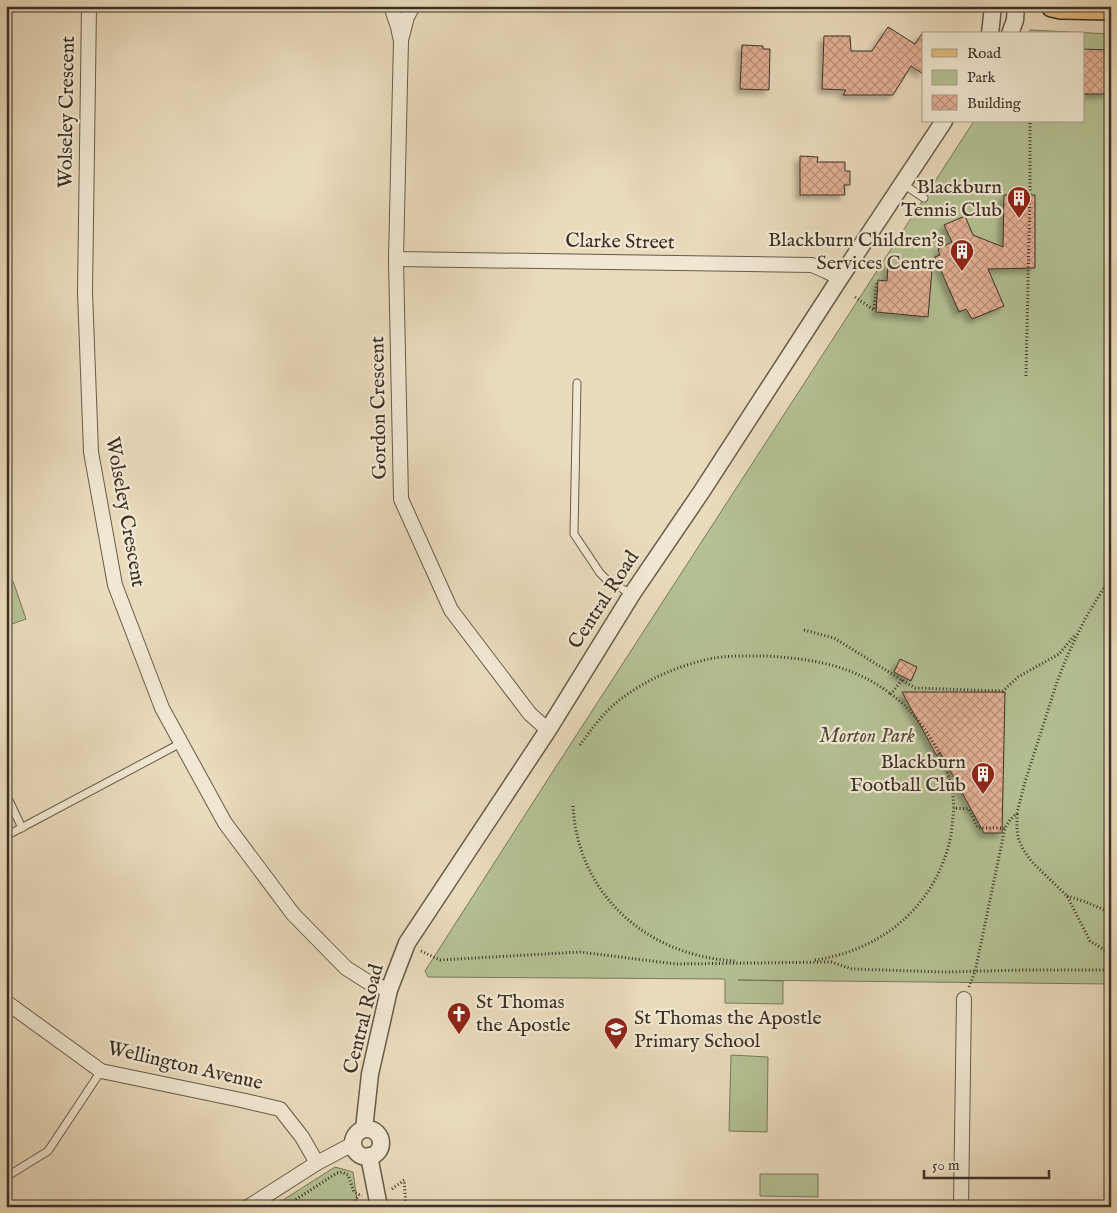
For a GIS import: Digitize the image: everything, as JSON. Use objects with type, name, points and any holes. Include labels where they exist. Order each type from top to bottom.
[{"type":"main road","points":[[1052,6],[1111,9]]},
{"type":"street","name":"Wolseley Crescent","points":[[89,6],[85,292],[90,452],[115,585],[162,708],[225,823],[293,914],[346,968],[368,982],[389,990]]},
{"type":"street","name":"Gordon Crescent","points":[[391,6],[401,40]]},
{"type":"street","name":"Gordon Crescent","points":[[412,6],[401,40],[396,259],[401,499],[451,610],[530,714],[548,730]]},
{"type":"street","points":[[990,32],[993,6]]},
{"type":"street","points":[[1011,32],[1016,6]]},
{"type":"street","name":"Central Road","points":[[364,1129],[370,1074],[389,990],[407,943],[548,730],[632,594],[702,492],[943,122]]},
{"type":"street","name":"Clarke Street","points":[[396,259],[812,265],[840,278]]},
{"type":"street","points":[[961,1207],[964,999]]},
{"type":"street","name":"Wellington Avenue","points":[[6,1002],[101,1071],[280,1109],[302,1137],[317,1163]]},
{"type":"street","points":[[364,1129],[374,1130],[378,1134],[381,1143],[378,1152],[369,1156],[359,1154],[353,1144],[356,1134],[364,1129]]},
{"type":"street","points":[[248,1207],[317,1163],[353,1144]]},
{"type":"street","points":[[369,1156],[379,1203]]},
{"type":"lane","points":[[902,184],[924,198]]},
{"type":"lane","points":[[577,383],[574,534],[600,573],[606,579],[632,594]]},
{"type":"lane","points":[[6,836],[182,743]]},
{"type":"lane","points":[[6,794],[22,828]]},
{"type":"lane","points":[[6,1177],[48,1151],[101,1071]]},
{"type":"path","points":[[1026,376],[1030,122]]},
{"type":"path","points":[[855,297],[874,310],[877,281]]},
{"type":"path","points":[[804,630],[834,638],[915,688],[1003,690],[1018,677],[1059,654],[1085,619],[1111,576]]},
{"type":"path","points":[[1085,619],[1057,682],[1025,782],[1017,813],[1017,829],[1018,838],[1023,849],[1031,861],[1067,896],[1090,941],[1111,954]]},
{"type":"path","points":[[580,745],[596,723],[616,702],[640,686],[684,666],[710,659],[736,656],[792,658],[837,666],[877,684],[909,709],[938,751],[945,766],[953,795],[954,808],[950,836],[937,875],[925,897],[911,913],[876,940],[858,950],[801,962]]},
{"type":"path","points":[[892,694],[902,680]]},
{"type":"path","points":[[572,806],[577,837],[584,858],[596,882],[608,900],[624,917],[641,930],[663,943],[682,951],[708,958],[732,961],[778,962]]},
{"type":"path","points":[[954,808],[969,808],[978,828],[1005,828]]},
{"type":"path","points":[[964,999],[975,972],[1005,828],[1017,813]]},
{"type":"path","points":[[1067,896],[1111,913]]},
{"type":"path","points":[[407,943],[440,960],[580,952],[676,964],[831,962],[852,969],[945,972],[1111,970]]},
{"type":"path","points":[[284,1207],[337,1173],[342,1172],[348,1175],[354,1192],[379,1203],[404,1180],[406,1207]]},
{"type":"path","points":[[351,1207],[359,1195]]},
{"type":"green space","name":"Morton Park","points":[[1030,30],[1070,32],[1028,32]]},
{"type":"green space","name":"Morton Park","points":[[1084,33],[1111,34],[1111,984],[738,980],[783,981],[783,1004],[725,1003],[725,979],[428,977],[425,971],[973,122],[1084,122]]},
{"type":"green space","points":[[13,581],[26,619],[6,626],[6,584]]},
{"type":"green space","points":[[731,1055],[768,1057],[767,1132],[729,1131]]},
{"type":"green space","points":[[335,1167],[353,1172],[358,1207],[272,1207]]},
{"type":"green space","points":[[760,1174],[818,1174],[818,1197],[760,1196]]},
{"type":"building","points":[[888,27],[915,44],[922,34],[922,73],[911,66],[893,95],[843,95],[846,90],[822,89],[824,36],[850,36],[851,51],[872,51]]},
{"type":"building","points":[[742,45],[763,46],[763,49],[770,49],[769,90],[740,89]]},
{"type":"building","points":[[1084,49],[1108,50],[1108,94],[1084,94]]},
{"type":"building","points":[[800,156],[818,157],[817,162],[845,162],[845,171],[850,171],[850,185],[844,185],[845,195],[800,195]]},
{"type":"building","name":"Blackburn Children's Services Centre","points":[[1004,195],[1035,195],[1035,268],[988,269],[1004,306],[972,319],[966,309],[959,312],[935,257],[940,255],[938,249],[952,242],[944,225],[965,216],[973,235],[1003,247]]},
{"type":"building","points":[[888,265],[932,269],[928,317],[876,312],[878,280],[887,281]]},
{"type":"building","points":[[900,659],[917,667],[911,681],[894,672]]},
{"type":"building","name":"Blackburn Football Club","points":[[902,692],[1005,692],[1002,833],[984,833],[940,752],[937,756]]},
{"type":"place","name":"Blackburn Tennis Club","points":[[1019,219]]},
{"type":"place","name":"Blackburn Children's Services Centre","points":[[962,272]]},
{"type":"place","name":"Blackburn Football Club","points":[[983,795]]},
{"type":"place","name":"St Thomas the Apostle","points":[[459,1035]]},
{"type":"place","name":"St Thomas the Apostle Primary School","points":[[616,1050]]}]
